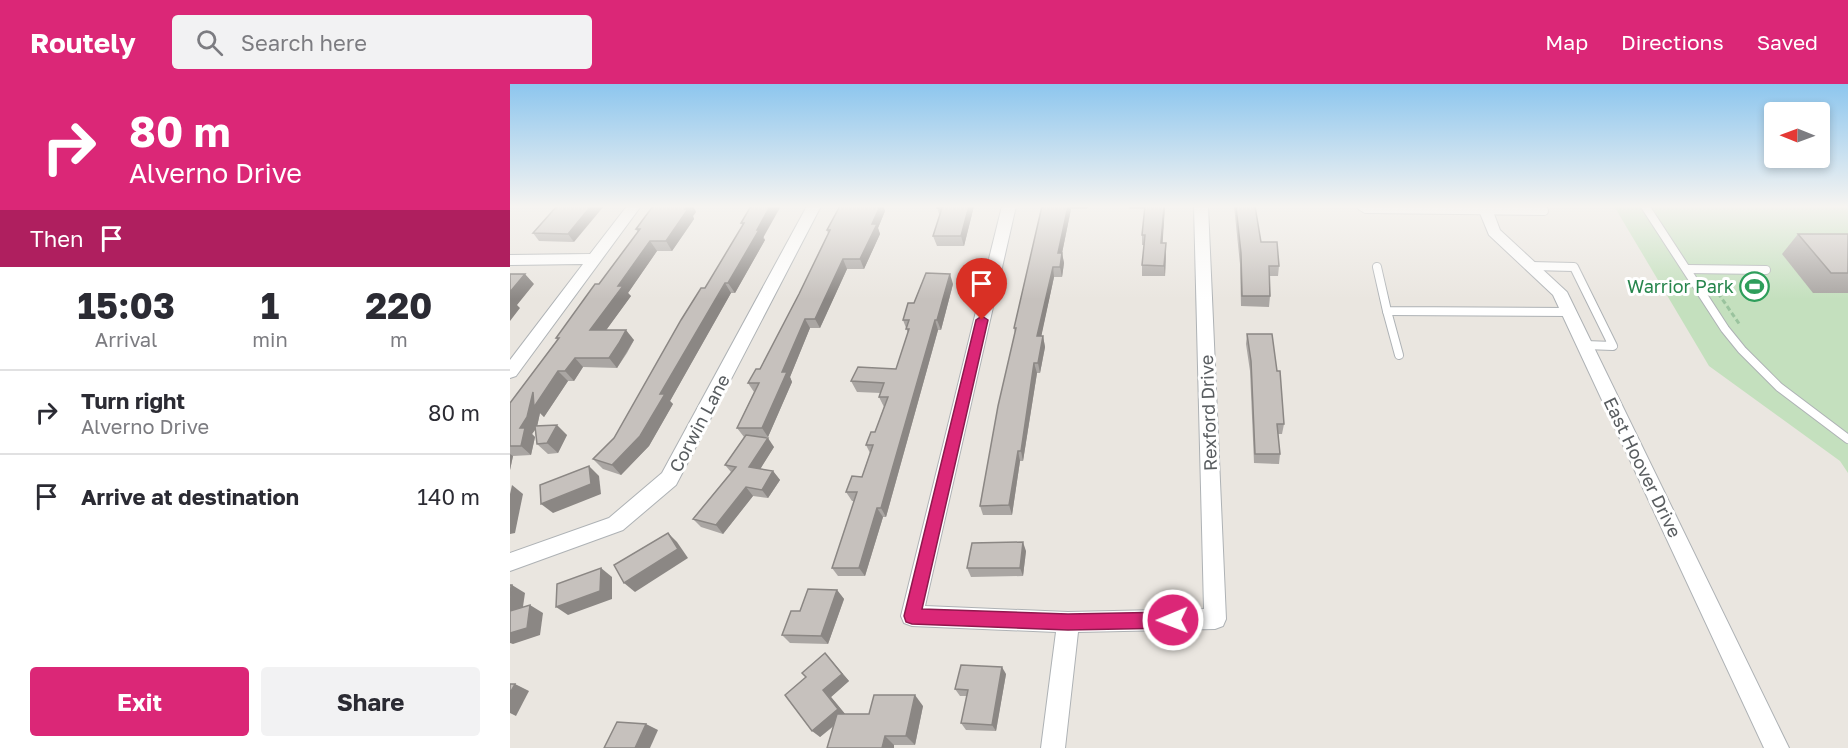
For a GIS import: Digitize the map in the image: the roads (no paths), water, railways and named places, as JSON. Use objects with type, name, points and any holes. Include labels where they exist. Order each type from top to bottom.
[{"type":"street","points":[[510,372],[609,237]]},
{"type":"street","name":"Corwin Lane","points":[[510,562],[616,524],[669,479],[798,237]]},
{"type":"street","points":[[1002,237],[912,616],[1068,622],[1053,748]]},
{"type":"street","name":"Rexford Drive","points":[[1068,622],[1215,619],[1202,237]]},
{"type":"street","name":"East Hoover Drive","points":[[1499,237],[1560,292],[1777,748]]},
{"type":"street","points":[[510,260],[592,259]]},
{"type":"lane","points":[[1666,237],[1742,350],[1779,387],[1848,439]]},
{"type":"lane","points":[[1531,266],[1574,267],[1613,346],[1585,345]]},
{"type":"lane","points":[[1377,267],[1399,356]]},
{"type":"lane","points":[[1687,269],[1766,270]]},
{"type":"lane","points":[[1387,311],[1569,312]]},
{"type":"place","name":"Warrior Park","points":[[1755,286]]}]
